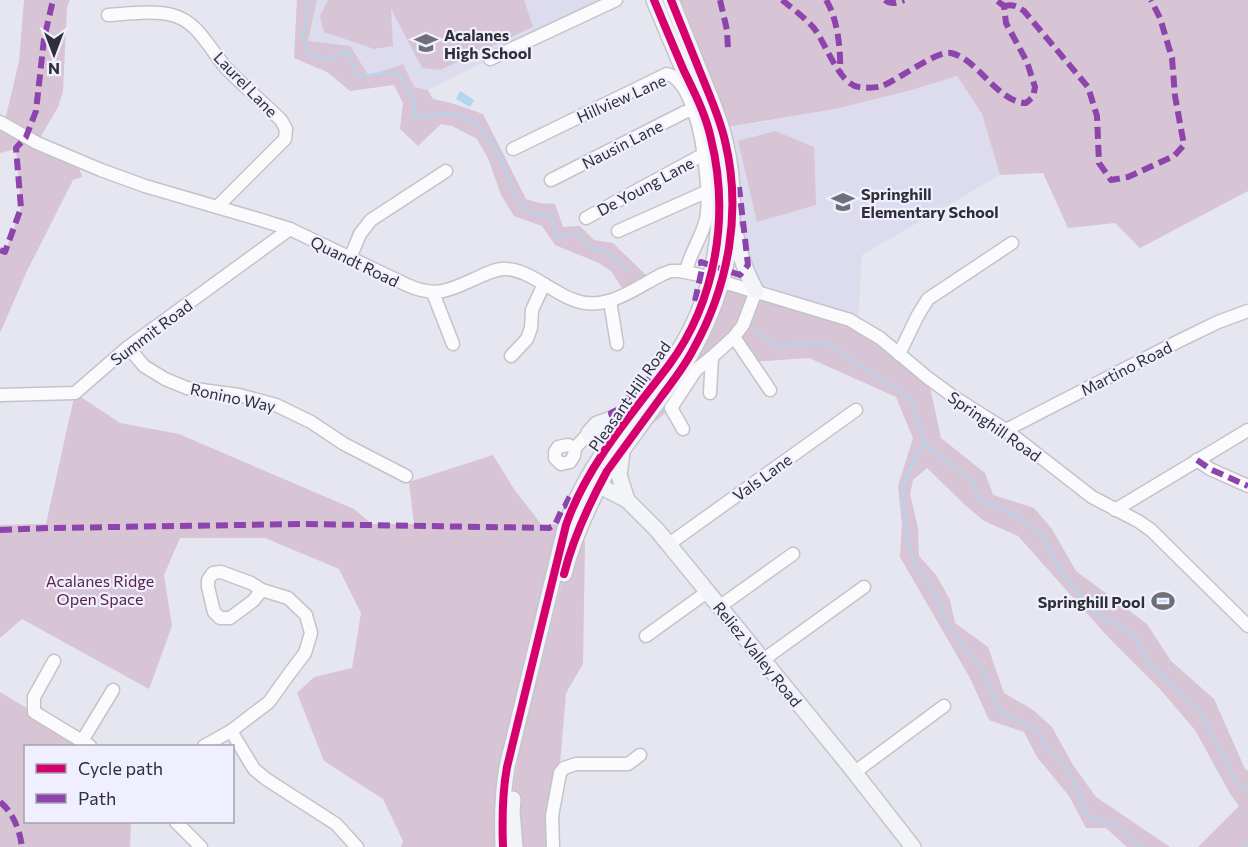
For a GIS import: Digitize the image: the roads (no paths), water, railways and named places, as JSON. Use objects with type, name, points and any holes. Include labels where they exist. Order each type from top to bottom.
[{"type":"main road","name":"Pleasant Hill Road","points":[[617,445],[681,369],[694,349],[715,304],[719,215],[717,172],[711,139],[702,109],[654,0]]},
{"type":"main road","name":"Pleasant Hill Road","points":[[503,847],[504,785],[514,733],[566,525],[573,506],[593,483],[617,445],[634,411],[671,361],[694,324],[716,279],[733,222],[732,183],[725,140],[715,109],[671,0]]},
{"type":"main road","points":[[733,222],[739,255],[756,291]]},
{"type":"main road","points":[[589,433],[597,424],[634,411]]},
{"type":"main road","points":[[589,433],[597,430],[603,431],[617,445],[620,475],[627,500]]},
{"type":"main road","name":"Pleasant Hill Road","points":[[515,847],[512,812],[514,781],[521,744],[567,561],[593,483]]},
{"type":"main road","name":"Reliez Valley Road","points":[[593,483],[627,500],[669,544],[855,772],[913,847]]},
{"type":"street","points":[[490,59],[616,0]]},
{"type":"street","name":"Laurel Lane","points":[[108,15],[140,13],[172,15],[187,21],[227,68],[281,120],[286,129],[285,139],[217,207]]},
{"type":"street","name":"Hillview Lane","points":[[513,148],[667,74],[672,75],[681,83],[693,110],[704,154],[708,191],[706,219],[686,271]]},
{"type":"street","name":"Nausin Lane","points":[[551,180],[693,110]]},
{"type":"street","name":"Quandt Road","points":[[0,122],[37,143],[93,167],[146,186],[290,229],[415,289],[433,292]]},
{"type":"street","name":"De Young Lane","points":[[586,218],[704,154]]},
{"type":"street","points":[[350,258],[360,234],[371,220],[446,171]]},
{"type":"street","points":[[618,231],[708,191]]},
{"type":"street","name":"Summit Road","points":[[0,394],[75,393],[128,347],[290,229]]},
{"type":"street","points":[[899,354],[928,299],[1012,243]]},
{"type":"street","points":[[453,344],[433,292],[454,288],[494,270],[518,270],[575,301],[597,304],[610,302],[671,271],[686,271],[716,279]]},
{"type":"street","name":"Springhill Road","points":[[716,279],[850,320],[880,338],[954,397],[1006,430],[1080,488],[1151,530],[1248,626]]},
{"type":"street","points":[[511,356],[527,339],[531,328],[532,310],[543,284]]},
{"type":"street","points":[[683,429],[670,408],[696,369],[734,337],[743,325],[756,291]]},
{"type":"street","points":[[610,302],[617,344]]},
{"type":"street","name":"Martino Road","points":[[1006,430],[1179,341],[1218,322],[1248,311]]},
{"type":"street","points":[[734,337],[770,390]]},
{"type":"street","name":"Ronino Way","points":[[128,347],[144,366],[165,379],[187,388],[238,395],[276,405],[311,422],[344,444],[406,476]]},
{"type":"street","points":[[710,393],[712,357]]},
{"type":"street","name":"Vals Lane","points":[[669,544],[856,410]]},
{"type":"street","points":[[1115,510],[1248,430]]},
{"type":"street","points":[[575,448],[589,433]]},
{"type":"street","points":[[1197,460],[1210,469],[1248,486]]},
{"type":"street","points":[[719,607],[793,554]]},
{"type":"street","points":[[207,745],[231,731],[269,702],[305,653],[311,633],[306,615],[288,598],[262,590],[252,583],[221,572],[213,573],[208,580],[214,612],[220,618],[230,618],[253,601],[262,590]]},
{"type":"street","points":[[763,660],[864,587]]},
{"type":"street","points":[[646,636],[707,592]]},
{"type":"street","points":[[54,661],[34,698],[34,712],[86,744],[113,690]]},
{"type":"street","points":[[855,772],[944,706]]},
{"type":"street","points":[[231,731],[254,769],[336,824],[357,847]]},
{"type":"street","points":[[554,847],[552,816],[560,773],[564,768],[576,764],[628,764],[640,755]]},
{"type":"street","points":[[177,823],[201,847]]},
{"type":"water","points":[[460,91],[474,100],[470,107],[456,99]]},
{"type":"water","name":"Springhill Pool","points":[[1167,590],[1175,597],[1159,613],[1151,606]]},
{"type":"waterway","points":[[309,0],[303,35],[308,54],[326,59],[348,51],[357,76],[392,72],[400,76],[414,101],[415,117],[449,113],[476,122],[499,155],[518,203],[533,215],[551,215],[557,237],[578,232],[588,246],[607,252],[628,271]]},
{"type":"waterway","points":[[751,329],[779,346],[825,342],[911,399],[925,445],[974,482],[978,499],[1014,514],[1042,535],[1061,572],[1097,615],[1133,633],[1148,661],[1201,713],[1239,786],[1248,790]]},
{"type":"waterway","points":[[925,445],[916,455],[902,489],[907,539],[916,567],[934,591],[946,622],[983,670],[999,711],[1038,730],[1046,748],[1063,763],[1077,787],[1086,815],[1117,824],[1128,838],[1141,847]]},
{"type":"place","name":"Acalanes High School","points":[[426,43]]},
{"type":"place","name":"Springhill Elementary School","points":[[843,202]]},
{"type":"place","name":"Springhill Pool","points":[[1163,601]]},
{"type":"park label","name":"Acalanes Ridge Open Space","points":[[100,589]]}]
